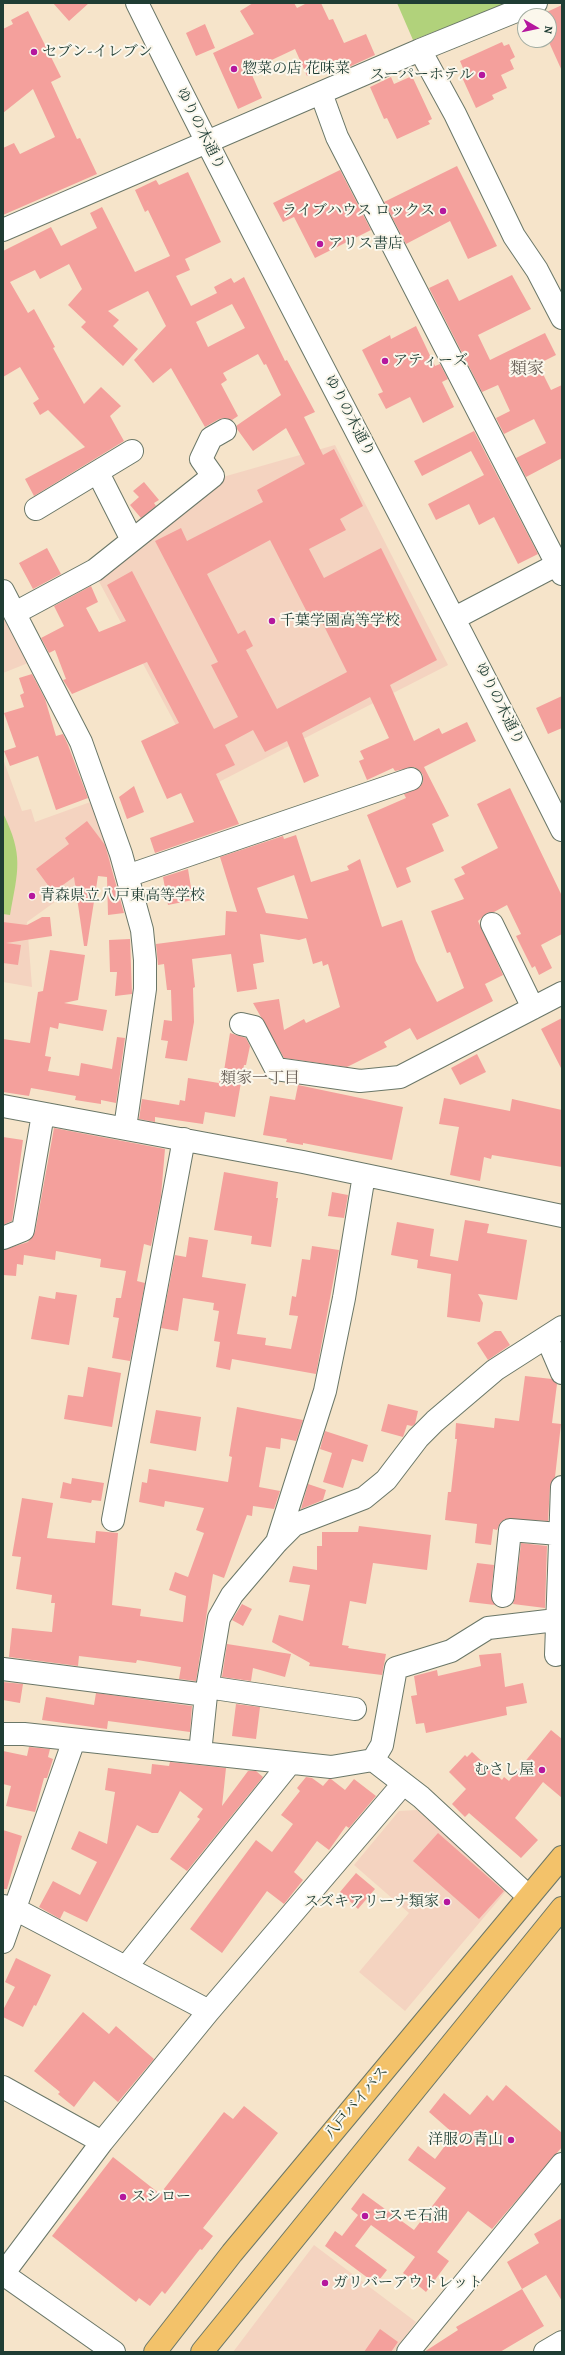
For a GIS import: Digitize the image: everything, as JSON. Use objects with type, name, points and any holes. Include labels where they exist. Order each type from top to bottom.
[{"type":"highway","name":"八戸バイパス","points":[[155,2352],[232,2253],[562,1857]]},
{"type":"highway","points":[[202,2352],[559,1916]]},
{"type":"street","name":"ゆりの木通り","points":[[137,3],[206,144],[455,618],[562,830]]},
{"type":"street","points":[[3,230],[206,144],[420,50],[536,3]]},
{"type":"street","points":[[420,50],[455,114],[511,229],[537,270],[562,318]]},
{"type":"street","points":[[322,93],[337,137],[560,567],[455,618]]},
{"type":"street","points":[[15,613],[95,570],[213,476],[201,459],[211,438],[225,430]]},
{"type":"street","points":[[36,509],[132,452]]},
{"type":"street","points":[[98,473],[132,540]]},
{"type":"street","points":[[3,591],[81,742],[127,876],[142,930],[145,960],[145,989],[125,1128]]},
{"type":"street","points":[[127,876],[411,779]]},
{"type":"street","points":[[492,924],[533,1008]]},
{"type":"street","points":[[241,1024],[254,1027],[276,1069],[360,1081],[400,1077],[562,993]]},
{"type":"street","points":[[3,1106],[364,1174],[562,1216]]},
{"type":"street","points":[[3,1238],[23,1230],[43,1114]]},
{"type":"street","points":[[113,1520],[184,1140]]},
{"type":"street","points":[[277,1542],[325,1391],[344,1298],[364,1174]]},
{"type":"street","points":[[200,1753],[206,1691],[220,1618],[232,1594],[277,1542],[294,1525],[364,1498],[386,1480],[418,1438],[435,1421],[495,1370],[555,1333],[562,1373]]},
{"type":"street","points":[[556,1655],[559,1534],[562,1487]]},
{"type":"street","points":[[503,1596],[510,1530],[559,1534]]},
{"type":"street","points":[[373,1760],[382,1745],[396,1668],[451,1652],[488,1628],[556,1620]]},
{"type":"street","points":[[3,1669],[355,1709]]},
{"type":"street","points":[[3,1734],[24,1734],[290,1763],[331,1766],[373,1760],[421,1797],[528,1896]]},
{"type":"street","points":[[3,1942],[9,1908],[74,1740]]},
{"type":"street","points":[[126,1967],[290,1763]]},
{"type":"street","points":[[114,2352],[3,2274],[102,2142],[209,2011],[403,1784]]},
{"type":"street","points":[[9,1908],[209,2011]]},
{"type":"street","points":[[3,2087],[102,2142]]},
{"type":"street","points":[[409,2352],[562,2164]]},
{"type":"street","points":[[545,2352],[562,2342]]},
{"type":"shaded area","name":"千葉学園高等学校","points":[[335,445],[448,665],[209,787],[96,576],[216,479]]},
{"type":"shaded area","points":[[3,606],[33,661],[3,673]]},
{"type":"shaded area","name":"青森県立八戸東高等学校","points":[[3,759],[22,811],[31,809],[35,822],[96,800],[116,858],[27,922],[32,987],[3,982]]},
{"type":"shaded area","name":"スズキアリーナ類家","points":[[417,1810],[507,1890],[405,2011],[359,1972],[409,1913],[354,1865],[399,1811]]},
{"type":"shaded area","name":"ガリバーアウトレット","points":[[314,2245],[416,2322],[394,2352],[233,2352]]},
{"type":"green space","points":[[397,3],[509,3],[413,40]]},
{"type":"green space","points":[[3,813],[10,828],[17,852],[17,874],[10,915],[3,914]]},
{"type":"building","points":[[53,3],[89,3],[69,21]]},
{"type":"building","points":[[253,3],[294,3],[297,8],[307,3],[321,3],[329,20],[333,19],[344,43],[366,34],[375,55],[338,72],[334,64],[307,76],[295,49],[261,65],[263,70],[252,75],[262,98],[238,109],[213,53],[254,34],[240,11]]},
{"type":"building","points":[[562,5],[562,71],[552,48],[557,48],[557,8],[555,8]]},
{"type":"building","points":[[28,11],[61,77],[51,82],[77,139],[80,138],[97,174],[3,215],[3,148],[14,143],[20,154],[55,137],[33,89],[3,113],[3,29],[13,24],[11,20]]},
{"type":"building","points":[[205,24],[215,48],[196,56],[186,33]]},
{"type":"building","name":"スーパーホテル","points":[[502,42],[504,46],[509,44],[515,57],[510,60],[514,69],[501,75],[507,88],[492,95],[494,99],[476,108],[461,75],[465,73],[460,61]]},
{"type":"building","points":[[412,76],[432,119],[428,121],[430,124],[397,139],[387,118],[384,119],[370,87],[391,77],[394,84]]},
{"type":"building","points":[[457,166],[497,246],[468,259],[450,221],[406,244],[384,202]]},
{"type":"building","points":[[340,170],[371,230],[315,258],[294,217],[283,222],[273,203]]},
{"type":"building","points":[[188,172],[221,242],[185,259],[190,270],[176,276],[191,306],[217,293],[214,287],[231,278],[234,283],[244,277],[285,361],[287,360],[315,412],[304,417],[323,455],[334,449],[363,506],[340,519],[346,530],[309,549],[324,578],[381,548],[437,660],[390,685],[414,741],[439,728],[442,734],[467,722],[476,741],[424,767],[449,816],[432,824],[444,851],[406,868],[411,882],[397,888],[367,815],[406,798],[404,794],[420,787],[423,782],[423,775],[414,767],[395,771],[393,768],[367,780],[359,761],[364,759],[360,751],[389,738],[370,697],[302,733],[319,776],[304,783],[287,741],[265,752],[253,730],[225,745],[235,765],[216,774],[239,824],[155,853],[150,838],[194,822],[181,793],[167,799],[141,741],[179,723],[147,662],[72,694],[63,680],[66,679],[55,650],[49,653],[41,638],[64,626],[54,606],[91,586],[98,602],[86,608],[99,632],[126,621],[107,585],[132,571],[214,729],[238,717],[211,665],[218,662],[155,541],[181,528],[187,541],[263,502],[257,490],[305,464],[286,428],[253,451],[237,429],[236,426],[281,395],[266,364],[264,365],[258,354],[223,373],[227,380],[221,384],[238,416],[232,420],[225,418],[219,419],[205,427],[171,368],[153,383],[134,360],[166,326],[148,291],[108,311],[119,320],[113,326],[138,349],[123,366],[81,327],[86,322],[68,305],[82,289],[69,264],[40,279],[35,270],[10,282],[28,313],[34,309],[55,347],[53,348],[84,404],[101,387],[121,406],[110,416],[124,441],[34,496],[25,479],[85,447],[48,410],[40,415],[33,403],[39,399],[20,367],[3,377],[3,251],[51,227],[61,246],[97,228],[90,213],[102,207],[135,272],[170,256],[148,210],[145,212],[135,190],[156,180],[159,185]],"holes":[[[232,304],[245,328],[208,347],[196,322]],[[270,540],[308,614],[316,610],[347,672],[277,709],[246,650],[253,646],[245,630],[238,634],[207,574]]]},
{"type":"building","points":[[512,275],[531,309],[478,335],[490,360],[545,333],[556,355],[538,364],[551,390],[562,385],[562,458],[526,477],[516,458],[546,443],[534,419],[504,434],[496,418],[510,411],[498,385],[482,392],[429,288],[448,279],[459,301]]},
{"type":"building","points":[[416,326],[435,366],[440,364],[448,379],[442,382],[454,407],[423,423],[410,397],[386,409],[378,394],[383,392],[362,350],[390,335],[391,339]]},
{"type":"building","points":[[474,431],[538,554],[518,564],[494,517],[479,525],[469,504],[436,520],[428,504],[484,475],[471,451],[422,476],[414,461]]},
{"type":"building","points":[[144,482],[159,500],[154,503],[156,506],[141,518],[130,505],[139,497],[133,491]]},
{"type":"building","points":[[47,548],[61,574],[33,589],[19,563]]},
{"type":"building","points":[[32,674],[45,699],[56,736],[63,734],[88,798],[56,810],[38,756],[10,766],[4,751],[16,747],[4,713],[24,707],[20,695],[24,693],[19,678]]},
{"type":"building","points":[[562,696],[562,728],[548,734],[536,708]]},
{"type":"building","points":[[134,786],[144,812],[127,819],[119,797]]},
{"type":"building","points":[[510,788],[562,896],[562,934],[541,945],[552,968],[539,975],[535,966],[532,968],[516,936],[521,934],[507,905],[494,912],[487,913],[478,921],[503,975],[485,984],[493,1001],[417,1040],[410,1028],[384,1042],[387,1047],[347,1067],[284,1058],[253,1003],[279,999],[284,1030],[304,1019],[306,1023],[340,1007],[328,964],[323,966],[322,961],[313,964],[306,938],[299,940],[260,934],[264,962],[253,964],[257,989],[237,992],[231,954],[192,959],[195,987],[193,988],[194,1022],[187,1061],[165,1058],[168,1041],[161,1040],[164,1020],[172,1021],[171,990],[167,990],[164,964],[158,965],[156,944],[225,935],[226,911],[237,912],[220,857],[283,836],[284,839],[296,835],[311,882],[349,870],[347,866],[360,859],[382,927],[402,920],[416,961],[437,1002],[464,988],[450,952],[447,953],[431,911],[464,899],[454,879],[465,874],[461,867],[498,848],[477,804]],"holes":[[[294,875],[308,919],[266,913],[257,888]]]},
{"type":"building","points":[[87,821],[105,845],[124,913],[108,915],[107,877],[98,876],[87,946],[84,946],[74,877],[53,892],[36,869],[69,844],[65,838]]},
{"type":"building","points":[[188,869],[193,900],[168,905],[163,877]]},
{"type":"building","points":[[42,917],[50,917],[52,936],[6,943],[21,945],[18,965],[3,963],[3,922],[27,925]]},
{"type":"building","points":[[130,939],[132,994],[115,996],[117,972],[110,972],[109,940]]},
{"type":"building","points":[[50,950],[85,955],[78,1000],[64,1003],[107,1010],[103,1031],[59,1023],[58,1029],[50,1027],[45,1056],[51,1057],[48,1071],[79,1076],[81,1063],[112,1069],[117,1037],[125,1038],[116,1103],[101,1100],[101,1104],[75,1100],[76,1096],[31,1088],[29,1096],[3,1092],[3,1039],[30,1043],[38,992],[43,991]]},
{"type":"building","points":[[562,1018],[562,1070],[541,1029]]},
{"type":"building","points":[[230,1033],[246,1038],[250,1046],[246,1065],[244,1065],[235,1117],[205,1112],[203,1124],[155,1117],[155,1122],[139,1119],[142,1099],[179,1105],[180,1100],[185,1101],[188,1078],[219,1083],[221,1071],[224,1071]]},
{"type":"building","points":[[477,1054],[486,1072],[460,1085],[451,1068]]},
{"type":"building","points":[[298,1085],[403,1107],[392,1160],[303,1143],[303,1145],[286,1142],[287,1139],[263,1135],[270,1096],[295,1100]]},
{"type":"building","points":[[444,1098],[510,1111],[512,1099],[562,1110],[562,1167],[492,1155],[491,1159],[484,1157],[480,1181],[450,1175],[459,1127],[439,1124]]},
{"type":"building","points":[[54,1128],[165,1149],[161,1196],[151,1246],[144,1244],[137,1281],[145,1283],[130,1361],[112,1358],[119,1318],[113,1317],[116,1298],[121,1298],[126,1271],[100,1267],[101,1259],[56,1251],[55,1260],[24,1255],[23,1265],[17,1264],[16,1276],[3,1275],[3,1250],[28,1242],[35,1232]]},
{"type":"building","points":[[3,1137],[23,1140],[12,1221],[3,1225]]},
{"type":"building","points":[[224,1172],[278,1182],[276,1198],[278,1198],[271,1247],[251,1244],[252,1236],[214,1230]]},
{"type":"building","points":[[332,1192],[348,1195],[344,1218],[328,1216]]},
{"type":"building","points":[[465,1220],[489,1224],[487,1233],[527,1240],[517,1300],[478,1294],[483,1303],[480,1322],[447,1317],[451,1274],[417,1268],[418,1260],[391,1255],[397,1222],[434,1229],[430,1256],[458,1261]]},
{"type":"building","points":[[189,1237],[208,1240],[202,1277],[246,1284],[237,1334],[266,1338],[265,1345],[291,1349],[298,1316],[289,1315],[292,1296],[296,1297],[302,1259],[310,1260],[312,1246],[339,1250],[316,1374],[232,1359],[230,1370],[216,1367],[220,1342],[214,1341],[219,1311],[213,1310],[214,1303],[183,1298],[178,1331],[161,1328],[175,1255],[186,1257]]},
{"type":"building","points":[[56,1292],[77,1295],[69,1345],[31,1339],[39,1296],[55,1299]]},
{"type":"building","points":[[495,1331],[501,1331],[510,1345],[488,1360],[477,1343]]},
{"type":"building","points":[[88,1367],[121,1373],[112,1427],[64,1419],[68,1395],[83,1397]]},
{"type":"building","points":[[525,1376],[552,1379],[557,1384],[552,1423],[561,1424],[555,1477],[550,1487],[548,1521],[505,1519],[500,1523],[497,1530],[493,1529],[491,1545],[475,1543],[477,1524],[445,1520],[448,1492],[451,1492],[457,1439],[455,1439],[456,1423],[494,1428],[495,1418],[519,1421]]},
{"type":"building","points":[[388,1404],[418,1411],[415,1424],[412,1426],[407,1425],[403,1437],[381,1431]]},
{"type":"building","points":[[237,1407],[303,1420],[296,1441],[281,1438],[280,1449],[266,1447],[259,1487],[280,1491],[274,1509],[253,1506],[252,1516],[247,1515],[224,1578],[213,1574],[196,1681],[179,1679],[181,1667],[137,1660],[136,1663],[79,1656],[78,1666],[9,1657],[12,1628],[52,1632],[55,1603],[51,1603],[52,1595],[16,1589],[21,1557],[12,1556],[22,1498],[53,1503],[47,1538],[95,1543],[96,1531],[118,1533],[112,1605],[141,1609],[140,1616],[183,1622],[186,1596],[169,1590],[175,1572],[188,1577],[204,1533],[196,1530],[204,1508],[165,1501],[164,1507],[139,1502],[142,1482],[147,1483],[149,1469],[228,1482],[232,1457],[229,1456]]},
{"type":"building","points":[[156,1410],[201,1417],[196,1451],[150,1443]]},
{"type":"building","points":[[325,1431],[368,1445],[363,1462],[352,1459],[343,1488],[323,1482],[332,1453],[320,1449]]},
{"type":"building","points":[[72,1478],[104,1483],[101,1501],[92,1500],[91,1503],[60,1498],[63,1482],[71,1484]]},
{"type":"building","points":[[308,1484],[326,1490],[323,1500],[301,1509]]},
{"type":"building","points":[[359,1526],[431,1535],[427,1570],[373,1563],[366,1604],[350,1601],[342,1645],[349,1646],[348,1648],[386,1654],[382,1675],[309,1666],[310,1663],[272,1642],[279,1615],[303,1621],[310,1585],[289,1582],[293,1566],[317,1570],[317,1546],[322,1546],[322,1532],[358,1532]]},
{"type":"building","points":[[521,1543],[547,1546],[545,1608],[513,1604]]},
{"type":"building","points":[[477,1563],[494,1565],[491,1595],[495,1605],[469,1602]]},
{"type":"building","points":[[242,1604],[252,1609],[243,1626],[232,1620]]},
{"type":"building","points":[[227,1644],[291,1654],[285,1677],[253,1668],[251,1681],[222,1677]]},
{"type":"building","points":[[501,1653],[505,1687],[523,1683],[527,1703],[506,1707],[507,1715],[426,1733],[424,1723],[416,1724],[411,1696],[417,1695],[414,1676],[437,1670],[438,1676],[481,1666],[479,1655]]},
{"type":"building","points":[[3,1682],[23,1684],[20,1703],[3,1700]]},
{"type":"building","points":[[96,1693],[192,1706],[190,1732],[108,1721],[107,1729],[42,1720],[46,1697],[94,1705]]},
{"type":"building","points":[[236,1704],[260,1707],[256,1739],[232,1736]]},
{"type":"building","points":[[551,1730],[562,1739],[562,1798],[543,1782],[515,1818],[538,1840],[521,1858],[469,1813],[465,1817],[452,1804],[466,1789],[449,1772],[465,1755],[467,1757],[472,1752],[502,1780],[504,1777],[509,1781]]},
{"type":"building","points":[[29,1747],[50,1749],[48,1757],[53,1759],[47,1778],[44,1778],[35,1812],[6,1806],[11,1786],[3,1784],[3,1751],[27,1756]]},
{"type":"building","points":[[170,1762],[226,1768],[222,1806],[248,1771],[256,1771],[263,1777],[187,1871],[170,1859],[200,1819],[197,1817],[203,1809],[180,1791],[158,1833],[152,1833],[137,1825],[87,1922],[64,1911],[60,1919],[39,1907],[53,1881],[80,1895],[97,1862],[71,1849],[79,1831],[107,1844],[115,1792],[105,1790],[108,1768],[151,1774],[152,1764],[169,1766]]},
{"type":"building","points":[[306,1777],[312,1778],[323,1786],[329,1779],[331,1779],[345,1790],[354,1779],[376,1796],[349,1828],[346,1826],[329,1850],[317,1841],[294,1872],[303,1880],[284,1904],[267,1891],[222,1953],[190,1929],[256,1840],[272,1852],[293,1824],[281,1815],[300,1791],[297,1788]]},
{"type":"building","points":[[3,1830],[22,1836],[7,1889],[3,1889]]},
{"type":"building","points":[[438,1833],[504,1891],[479,1919],[413,1861]]},
{"type":"building","points":[[356,1873],[375,1889],[358,1909],[340,1892]]},
{"type":"building","points":[[16,1958],[51,1975],[36,2006],[34,2005],[23,2027],[3,2017],[3,2010],[15,1987],[5,1982]]},
{"type":"building","points":[[83,2012],[109,2034],[116,2026],[154,2059],[118,2102],[94,2081],[74,2107],[58,2094],[60,2092],[34,2071]]},
{"type":"building","points":[[506,2085],[562,2133],[562,2147],[492,2229],[468,2211],[437,2252],[449,2261],[426,2292],[403,2273],[415,2257],[371,2225],[355,2246],[387,2270],[376,2284],[325,2246],[335,2231],[342,2236],[358,2215],[351,2209],[363,2193],[414,2230],[446,2188],[408,2160],[418,2146],[435,2159],[454,2134],[429,2112],[444,2093],[470,2115],[487,2095],[493,2101]]},
{"type":"building","name":"スシロー","points":[[244,2106],[278,2133],[203,2228],[213,2236],[202,2250],[200,2249],[165,2294],[162,2291],[150,2306],[139,2298],[136,2302],[52,2236],[113,2157],[160,2194],[224,2112],[233,2119]]},
{"type":"building","points":[[562,2218],[562,2301],[546,2275],[522,2289],[507,2262],[539,2243],[534,2234]]},
{"type":"building","points":[[522,2289],[544,2326],[500,2352],[424,2352],[458,2330],[456,2327]]},
{"type":"building","points":[[380,2329],[398,2342],[391,2352],[364,2352]]},
{"type":"place","name":"セブン-イレブン","points":[[34,52]]},
{"type":"place","name":"惣菜の店 花味菜","points":[[234,69]]},
{"type":"place","name":"スーパーホテル","points":[[482,75]]},
{"type":"place","name":"ライブハウス ロックス","points":[[443,211]]},
{"type":"place","name":"アリス書店","points":[[320,244]]},
{"type":"place","name":"アティーズ","points":[[385,361]]},
{"type":"place","name":"千葉学園高等学校","points":[[272,621]]},
{"type":"place","name":"青森県立八戸東高等学校","points":[[32,896]]},
{"type":"place","name":"むさし屋","points":[[542,1770]]},
{"type":"place","name":"スズキアリーナ類家","points":[[447,1902]]},
{"type":"place","name":"洋服の青山","points":[[511,2140]]},
{"type":"place","name":"スシロー","points":[[123,2197]]},
{"type":"place","name":"コスモ石油","points":[[365,2216]]},
{"type":"place","name":"ガリバーアウトレット","points":[[325,2283]]},
{"type":"district","name":"類家","points":[[527,370]]},
{"type":"district","name":"類家一丁目","points":[[260,1079]]}]
